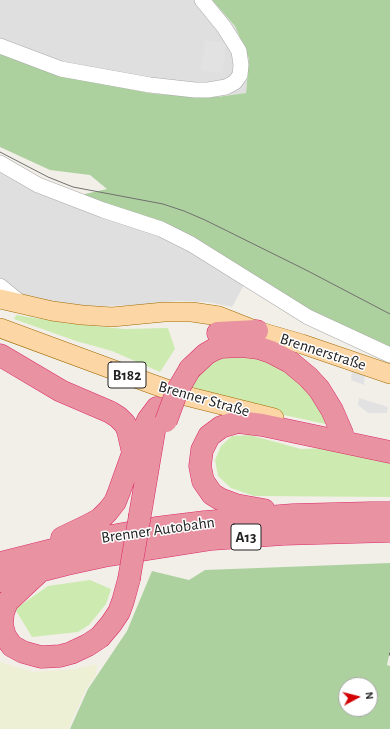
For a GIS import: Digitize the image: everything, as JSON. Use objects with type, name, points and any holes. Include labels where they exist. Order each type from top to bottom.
[{"type":"highway","points":[[0,656],[26,663],[47,666],[70,663],[90,655],[109,640],[122,624],[131,606],[134,578],[145,515],[157,418],[165,388],[185,365],[193,346],[200,340],[211,335],[231,332],[257,331]]},
{"type":"highway","points":[[185,365],[221,347],[242,346],[258,348],[271,352],[290,362],[308,377],[332,410],[342,433]]},
{"type":"highway","points":[[0,355],[61,391],[110,412],[118,417],[125,424],[128,431],[133,453]]},
{"type":"highway","points":[[134,578],[119,612],[111,624],[88,646],[71,653],[53,657],[38,656],[19,650],[12,646],[3,632],[2,621],[4,608],[7,602],[38,562],[60,539],[89,525],[108,511],[119,492],[133,453],[157,418]]},
{"type":"highway","points":[[293,515],[236,505],[220,499],[212,494],[204,482],[200,466],[202,450],[206,440],[212,433],[226,424],[245,422],[292,430],[390,452]]},
{"type":"highway","name":"Brenner Autobahn","points":[[0,581],[38,562],[100,538],[156,528],[205,522],[293,515],[390,514]]},
{"type":"highway","name":"Brenner Autobahn","points":[[0,563],[38,562],[104,556],[212,539],[283,534],[390,531]]},
{"type":"main road","points":[[0,299],[52,311],[82,315],[112,317],[164,312],[192,312],[219,316],[257,331]]},
{"type":"main road","name":"Brenner Straße","points":[[0,328],[186,396],[362,438],[390,448]]},
{"type":"main road","name":"Brennerstraße","points":[[257,331],[302,344],[390,374]]},
{"type":"street","points":[[0,46],[34,60],[61,68],[150,86],[180,89],[220,89],[231,85],[238,79],[241,71],[239,52],[224,27],[202,0]]},
{"type":"street","points":[[0,163],[38,185],[103,210],[167,232],[191,244],[308,317],[390,355]]},
{"type":"street","points":[[0,286],[21,304]]},
{"type":"shaded area","points":[[0,0],[212,0],[235,26],[249,59],[246,93],[216,97],[155,94],[78,79],[0,54]]},
{"type":"shaded area","points":[[205,40],[226,43],[223,73],[201,71]]},
{"type":"shaded area","points":[[0,167],[250,274],[232,307],[208,302],[178,301],[139,305],[54,305],[0,293]]},
{"type":"shaded area","points":[[352,371],[365,375],[364,385],[351,380]]},
{"type":"shaded area","points":[[359,398],[388,407],[387,413],[368,413],[358,405]]},
{"type":"green space","points":[[212,0],[390,0],[390,351],[301,313],[250,274],[76,196],[107,189],[90,175],[50,170],[0,147],[0,54],[78,79],[155,94],[217,97],[246,93],[249,59],[235,26]]},
{"type":"green space","points":[[16,315],[65,323],[124,329],[168,328],[175,349],[160,372],[112,351],[76,341],[14,319]]},
{"type":"green space","points":[[250,354],[283,367],[314,394],[330,425],[256,409],[190,386],[204,365],[216,357]]},
{"type":"green space","points":[[250,435],[301,449],[332,448],[390,461],[390,497],[254,496],[231,488],[218,476],[215,460],[221,446],[232,436]]},
{"type":"green space","points":[[390,563],[390,651],[387,665],[390,666],[390,729],[70,729],[88,689],[127,631],[152,571],[189,580],[205,570]]},
{"type":"green space","points":[[90,580],[111,589],[106,604],[89,625],[78,632],[32,637],[15,609],[48,586]]},
{"type":"green space","points":[[0,662],[33,672],[75,669],[97,664],[96,675],[86,689],[68,729],[0,729]]},
{"type":"tram line","points":[[0,152],[48,177],[73,187],[163,204],[184,211],[306,270],[390,314]]}]
